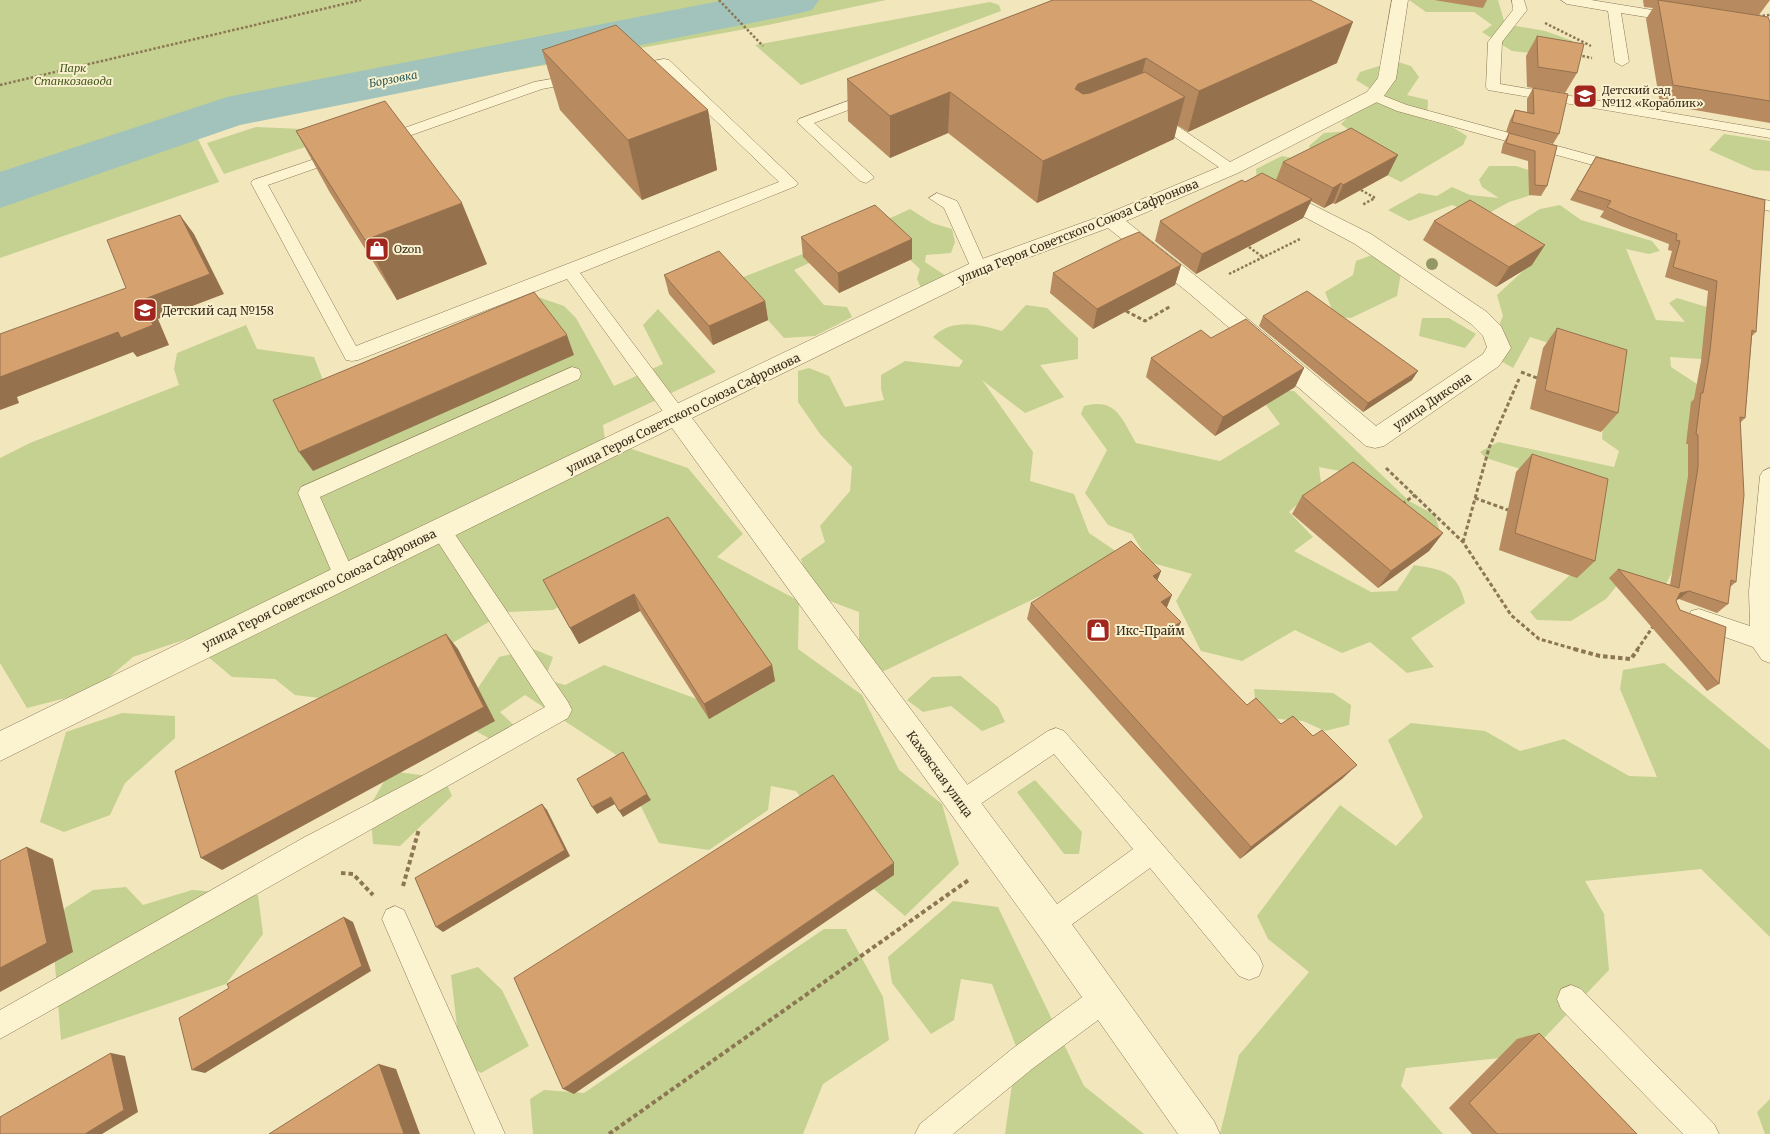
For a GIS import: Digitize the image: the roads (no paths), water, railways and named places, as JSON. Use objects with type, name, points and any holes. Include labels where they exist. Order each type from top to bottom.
[{"type":"street","points":[[1374,96],[1387,79],[1400,0]]},
{"type":"street","name":"улица Героя Советского Союза Сафронова","points":[[0,747],[344,576],[979,268],[1111,220],[1231,170],[1374,96]]},
{"type":"street","name":"улица Диксона","points":[[1111,220],[1198,289],[1375,440],[1491,360],[1499,348],[1493,332],[1479,318],[1363,239],[1231,170]]},
{"type":"street","name":"Каховская улица","points":[[677,416],[1051,924],[1201,1134]]},
{"type":"lane","points":[[1567,0],[1692,21]]},
{"type":"lane","points":[[1519,5],[1495,42],[1493,87],[1770,134]]},
{"type":"lane","points":[[1614,8],[1622,62]]},
{"type":"lane","points":[[597,75],[539,85],[260,183],[352,355],[570,271],[790,182],[664,63],[616,72]]},
{"type":"lane","points":[[866,178],[804,122],[886,90]]},
{"type":"lane","points":[[1374,96],[1402,108],[1453,123],[1636,172]]},
{"type":"lane","points":[[1137,105],[1231,170]]},
{"type":"lane","points":[[1726,195],[1770,206]]},
{"type":"lane","points":[[937,198],[951,205],[979,268]]},
{"type":"lane","points":[[570,271],[655,389],[677,416]]},
{"type":"lane","points":[[344,576],[308,493],[572,374]]},
{"type":"lane","points":[[1678,610],[1765,647],[1760,592],[1770,476]]},
{"type":"lane","points":[[0,1025],[312,847],[431,784],[560,710],[441,530]]},
{"type":"lane","points":[[961,803],[1056,739],[1249,966]]},
{"type":"lane","points":[[1051,924],[1151,852]]},
{"type":"lane","points":[[395,919],[490,1134]]},
{"type":"lane","points":[[930,1134],[1022,1059],[1103,998]]},
{"type":"lane","points":[[1571,998],[1704,1134]]},
{"type":"waterway","name":"Борзовка","points":[[0,191],[227,112],[796,0]]},
{"type":"place","name":"Детский сад №112 «Кораблик»","points":[[1585,96]]},
{"type":"place","name":"Ozon","points":[[377,249]]},
{"type":"place","name":"Детский сад №158","points":[[145,310]]},
{"type":"place","name":"Икс-Прайм","points":[[1098,630]]},
{"type":"park label","name":"Парк Станкозавода","points":[[73,74]]}]
